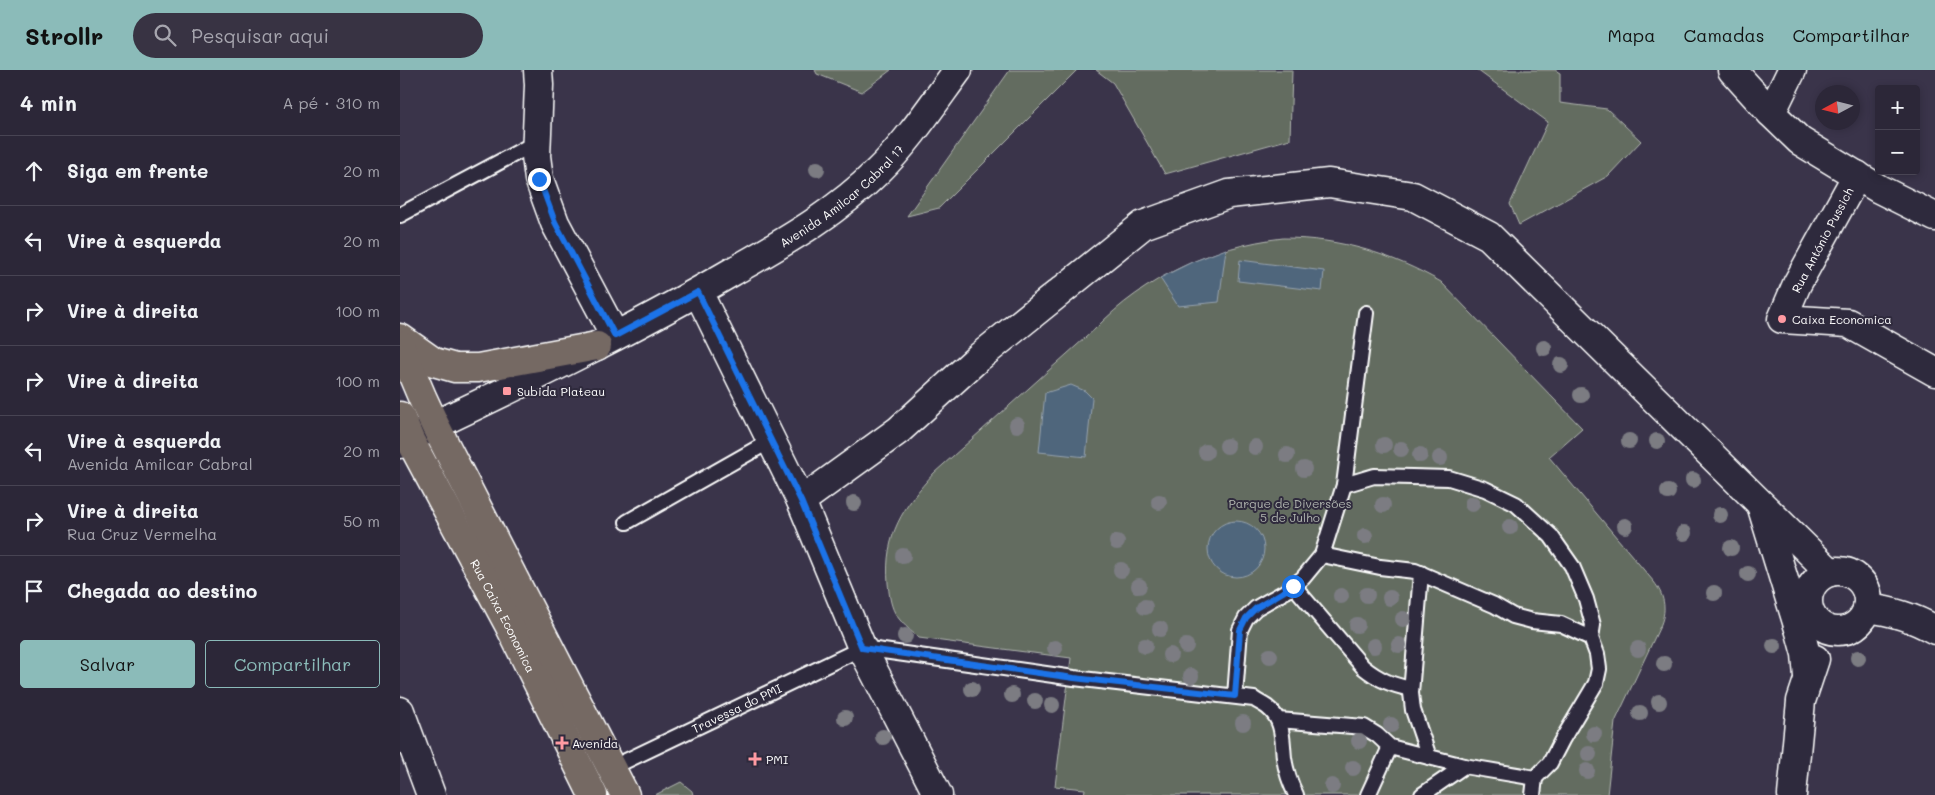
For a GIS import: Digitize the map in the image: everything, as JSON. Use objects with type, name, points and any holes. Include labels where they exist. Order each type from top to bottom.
[{"type":"main road","points":[[400,338],[434,362],[454,368],[478,368],[606,341]]},
{"type":"main road","points":[[400,344],[422,397],[625,795]]},
{"type":"main road","name":"Rua Caixa Economica","points":[[403,433],[510,627],[593,795]]},
{"type":"street","points":[[538,70],[536,156],[539,179],[545,200],[606,341]]},
{"type":"street","name":"Avenida Amilcar Cabral 17","points":[[403,433],[436,425],[606,341],[698,292],[828,215],[879,170],[904,142],[958,70]]},
{"type":"street","points":[[1732,70],[1800,142],[1879,188],[1935,217]]},
{"type":"street","points":[[1771,113],[1792,70]]},
{"type":"street","name":"Rua António Pussich","points":[[1857,175],[1797,284],[1782,319],[1848,323],[1935,372]]},
{"type":"street","points":[[801,501],[899,430],[978,358],[1143,225],[1229,194],[1329,182],[1413,196],[1488,236],[1830,572]]},
{"type":"street","points":[[698,292],[801,501],[862,648],[938,795]]},
{"type":"street","points":[[1761,504],[1804,647],[1808,676]]},
{"type":"street","points":[[1830,572],[1844,572],[1853,575],[1860,581],[1868,599],[1867,608],[1864,616],[1852,628],[1844,631],[1827,630],[1818,625],[1812,616],[1808,607],[1808,597],[1811,587],[1817,579],[1830,572]]},
{"type":"street","points":[[1867,608],[1905,615],[1935,630]]},
{"type":"street","points":[[1792,795],[1801,701],[1808,676],[1827,630]]},
{"type":"street","points":[[401,718],[431,795]]},
{"type":"lane","points":[[400,215],[537,142]]},
{"type":"lane","points":[[1235,696],[1240,630],[1246,618],[1256,608],[1303,578],[1322,554],[1344,484],[1366,313]]},
{"type":"lane","points":[[627,522],[770,441]]},
{"type":"lane","points":[[1344,484],[1374,476],[1448,478],[1485,489],[1516,504],[1551,536],[1572,566],[1586,599],[1594,625],[1591,638],[1597,654],[1599,669],[1596,683],[1550,763],[1535,778],[1533,795]]},
{"type":"lane","points":[[1322,554],[1421,573],[1494,605],[1513,616],[1532,621],[1561,624],[1591,638]]},
{"type":"lane","points":[[1421,573],[1411,688],[1413,710],[1430,757]]},
{"type":"lane","points":[[1293,586],[1364,668],[1375,677],[1389,684],[1411,688]]},
{"type":"lane","points":[[862,648],[1074,678],[1254,699],[1268,707],[1278,720],[1283,737],[1284,757],[1288,776],[1296,795]]},
{"type":"lane","name":"Travessa do PMI","points":[[611,768],[862,648]]},
{"type":"lane","points":[[1278,720],[1364,727],[1377,735],[1390,747],[1464,766],[1535,778]]},
{"type":"lane","points":[[1368,795],[1390,747]]},
{"type":"lane","points":[[1422,795],[1464,766]]},
{"type":"green space","points":[[815,70],[891,70],[862,92],[817,74]]},
{"type":"green space","points":[[1010,70],[1077,70],[939,208],[907,216]]},
{"type":"green space","points":[[1096,70],[1292,70],[1290,139],[1165,174],[1113,83]]},
{"type":"green space","points":[[1477,70],[1555,70],[1560,73],[1560,103],[1607,109],[1641,141],[1608,176],[1519,225],[1510,204],[1548,122]]},
{"type":"green space","name":"Parque de Diversões 5 de Julho","points":[[1283,238],[1325,241],[1365,250],[1404,263],[1441,282],[1582,428],[1549,457],[1654,582],[1664,602],[1661,624],[1615,722],[1607,795],[1084,795],[1085,789],[1055,786],[1071,658],[919,638],[895,613],[888,583],[889,550],[898,523],[905,510],[934,473],[1135,294],[1181,267],[1205,257],[1231,248]]},
{"type":"green space","points":[[681,782],[692,791],[693,795],[655,795]]},
{"type":"water","points":[[1226,249],[1219,302],[1178,306],[1160,278],[1192,262]]},
{"type":"water","points":[[1240,260],[1324,271],[1322,291],[1238,281]]},
{"type":"water","points":[[1071,385],[1085,391],[1092,398],[1086,457],[1039,452],[1045,393]]},
{"type":"water","points":[[1236,521],[1247,523],[1256,529],[1262,538],[1264,549],[1262,560],[1256,569],[1247,575],[1236,577],[1225,575],[1216,569],[1210,560],[1208,549],[1210,538],[1216,529],[1225,523]]},
{"type":"place","name":"Caixa Economica","points":[[1782,319]]},
{"type":"place","name":"Subida Plateau","points":[[507,391]]},
{"type":"place","name":"Avenida","points":[[562,743]]},
{"type":"place","name":"PMI","points":[[755,759]]},
{"type":"route","points":[[539,179],[545,200],[555,222],[615,336],[698,292],[801,501],[862,648],[1074,678],[1235,696],[1240,630],[1246,618],[1256,608],[1293,586]]}]
